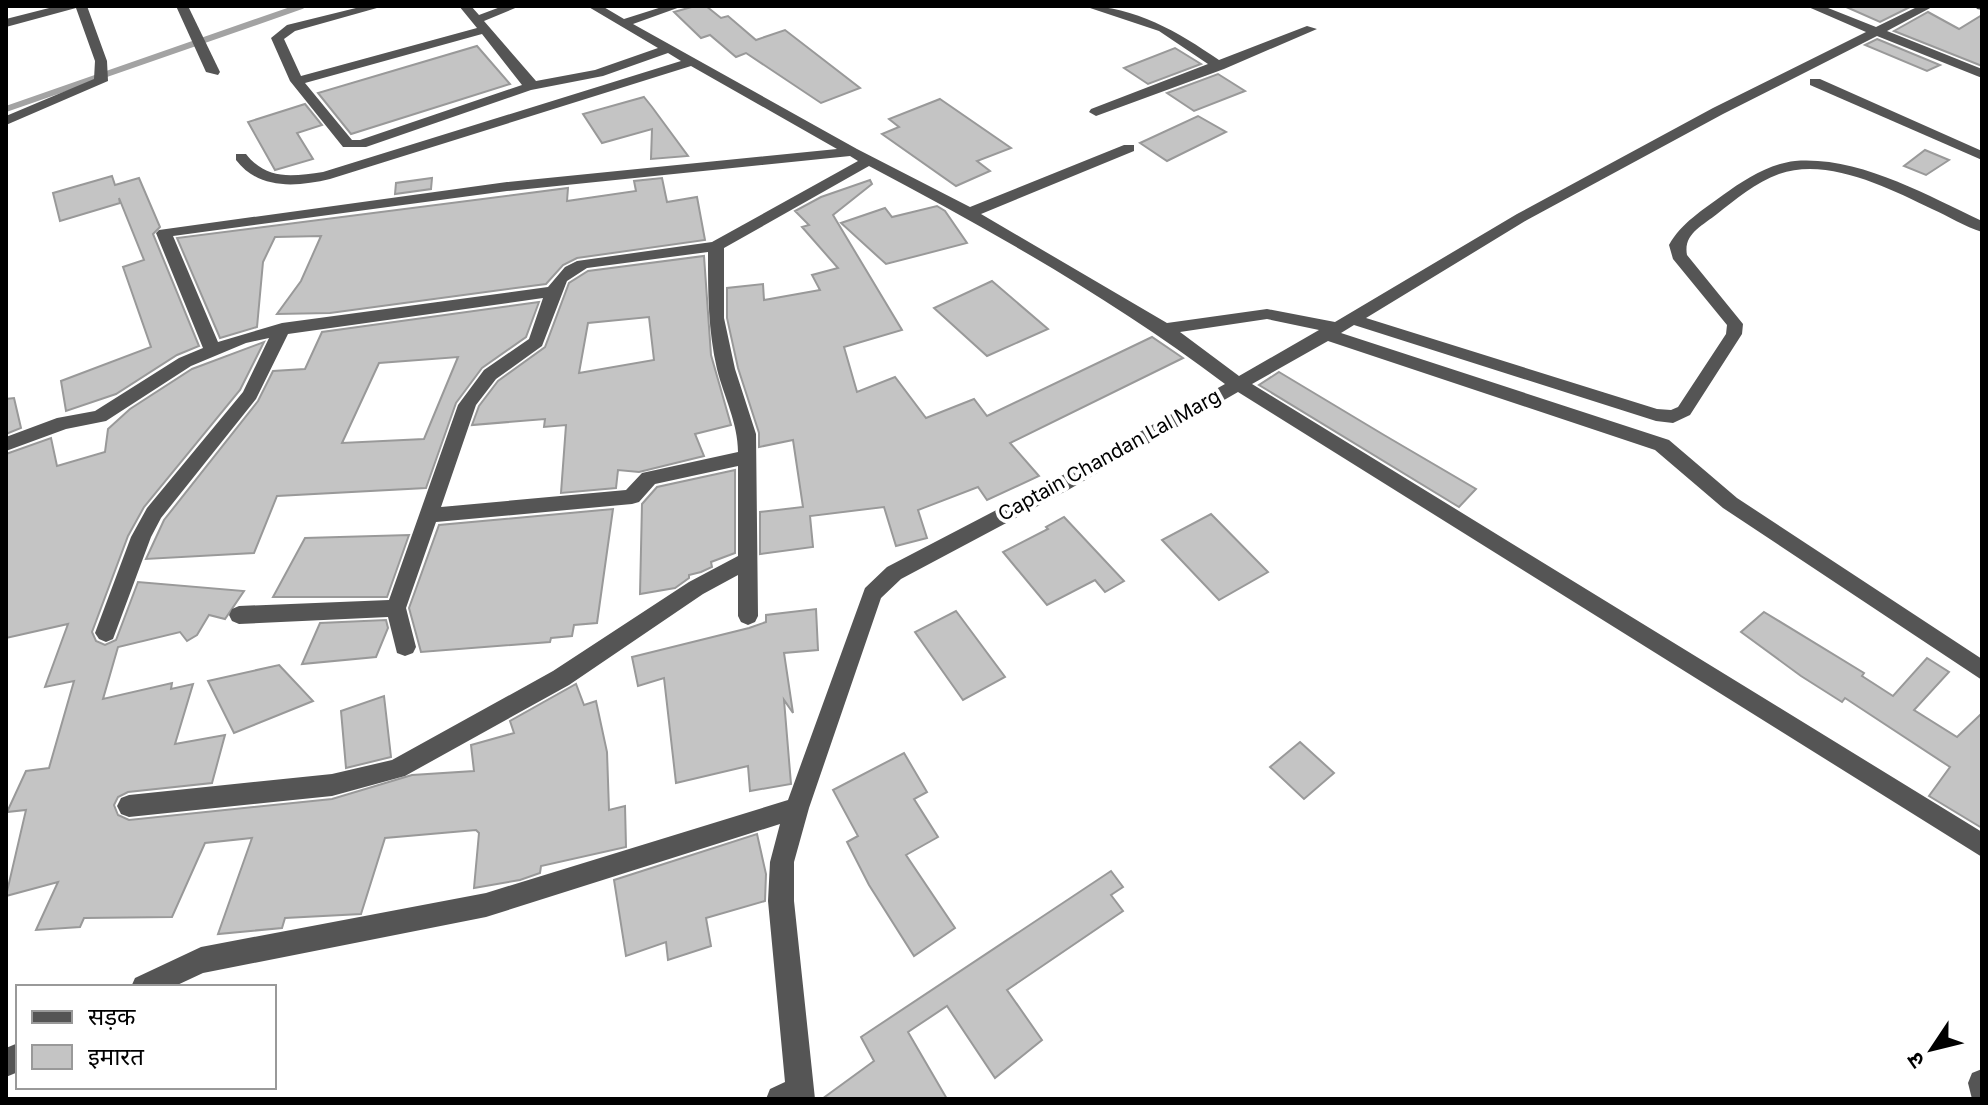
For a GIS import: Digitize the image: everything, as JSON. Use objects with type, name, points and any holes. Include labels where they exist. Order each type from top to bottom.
[{"type":"street","points":[[6,23],[71,6]]},
{"type":"street","points":[[6,121],[100,77],[101,61],[81,6]]},
{"type":"street","points":[[182,6],[213,72]]},
{"type":"street","points":[[378,6],[279,34],[277,44],[297,81],[344,142],[353,145],[528,87],[598,73],[668,49]]},
{"type":"street","points":[[465,6],[530,82],[528,87]]},
{"type":"street","points":[[297,81],[482,24],[514,6]]},
{"type":"street","name":"Captain Chandan Lal Marg","points":[[593,6],[852,152],[969,213],[1164,329],[1236,383],[1061,485],[894,573],[872,594],[797,808],[782,862],[781,901],[794,1096]]},
{"type":"street","points":[[623,23],[677,6]]},
{"type":"street","points":[[1090,6],[1115,9],[1163,28],[1219,66]]},
{"type":"street","points":[[1812,6],[1982,74]]},
{"type":"street","points":[[1928,6],[1522,217],[1338,327],[1236,383],[1982,845]]},
{"type":"street","points":[[1096,112],[1311,29]]},
{"type":"street","points":[[241,157],[250,171],[263,179],[325,176],[692,62]]},
{"type":"street","points":[[1815,82],[1982,156]]},
{"type":"street","points":[[969,213],[1129,148]]},
{"type":"street","points":[[213,351],[164,233],[319,209],[662,168],[852,152]]},
{"type":"street","points":[[405,647],[396,608],[467,405],[482,382],[538,339],[553,291],[567,272],[583,264],[716,246],[870,160]]},
{"type":"street","points":[[1164,329],[1267,314],[1338,327],[1656,415],[1673,417],[1684,411],[1734,334],[1735,324],[1679,256],[1677,245],[1684,232],[1772,172],[1814,164],[1844,171],[1982,227]]},
{"type":"street","points":[[716,246],[716,318],[726,369],[747,434],[748,616]]},
{"type":"street","points":[[6,444],[63,423],[100,416],[185,362],[282,329],[553,291]]},
{"type":"street","points":[[1338,327],[1662,445],[1681,458],[1730,503],[1982,671]]},
{"type":"street","points":[[106,633],[141,537],[154,513],[250,395],[282,329]]},
{"type":"street","points":[[430,515],[581,504],[632,497],[649,478],[747,457]]},
{"type":"street","points":[[129,806],[332,785],[397,769],[561,678],[696,588],[749,559]]},
{"type":"street","points":[[239,615],[396,608]]},
{"type":"street","points":[[148,985],[201,960],[486,905],[797,808]]},
{"type":"street","points":[[1982,1083],[1982,1090]]},
{"type":"building","points":[[706,6],[721,18],[728,16],[756,40],[785,30],[860,88],[821,103],[746,53],[736,57],[710,35],[701,38],[674,12]]},
{"type":"building","points":[[1844,6],[1912,6],[1880,22]]},
{"type":"building","points":[[1928,12],[1959,29],[1982,15],[1982,66],[1894,31]]},
{"type":"building","points":[[1877,39],[1940,65],[1927,71],[1865,45]]},
{"type":"building","points":[[477,46],[510,84],[351,134],[318,93]]},
{"type":"building","points":[[1175,48],[1201,64],[1148,84],[1124,68]]},
{"type":"building","points":[[1218,74],[1245,91],[1194,111],[1167,93]]},
{"type":"building","points":[[644,97],[688,156],[651,159],[652,129],[602,143],[583,114]]},
{"type":"building","points":[[940,99],[1011,148],[977,161],[990,171],[956,186],[882,134],[899,127],[889,119]]},
{"type":"building","points":[[305,104],[322,125],[297,133],[313,159],[275,170],[248,122]]},
{"type":"building","points":[[1198,116],[1226,132],[1167,161],[1140,143]]},
{"type":"building","points":[[1925,150],[1949,160],[1926,175],[1904,166]]},
{"type":"building","points":[[112,176],[115,185],[139,178],[160,227],[153,234],[199,346],[177,355],[116,394],[66,411],[61,381],[151,347],[123,267],[144,260],[119,198],[120,203],[60,221],[53,193]]},
{"type":"building","points":[[432,178],[431,189],[395,194],[396,183]]},
{"type":"building","points":[[662,178],[667,202],[697,197],[705,240],[577,258],[563,265],[546,284],[330,313],[277,314],[301,281],[321,236],[275,237],[263,262],[257,327],[220,338],[177,238],[568,188],[567,201],[636,191],[634,181]]},
{"type":"building","points":[[870,180],[872,184],[833,215],[902,330],[844,347],[857,392],[895,377],[926,418],[974,399],[987,416],[1152,337],[1183,358],[1010,443],[1039,476],[987,500],[978,487],[918,510],[927,538],[896,546],[884,507],[810,516],[813,547],[760,554],[760,512],[803,507],[793,440],[759,447],[759,433],[738,368],[727,318],[727,288],[763,284],[764,300],[820,290],[812,275],[838,268],[802,227],[809,225],[795,211],[821,197]]},
{"type":"building","points":[[937,206],[945,211],[967,243],[886,264],[841,223],[885,208],[892,217]]},
{"type":"building","points":[[704,256],[711,355],[731,425],[695,434],[704,456],[639,472],[618,470],[616,488],[561,493],[566,425],[544,427],[545,419],[472,425],[479,406],[498,381],[545,347],[569,283],[588,271]],"holes":[[[649,317],[654,360],[579,373],[588,323]]]},
{"type":"building","points":[[992,281],[1048,329],[987,356],[934,308]]},
{"type":"building","points":[[539,302],[526,337],[482,368],[456,403],[426,488],[277,496],[254,553],[146,559],[164,520],[258,401],[273,371],[305,369],[322,332]],"holes":[[[458,357],[424,439],[342,443],[379,363]]]},
{"type":"building","points":[[264,342],[240,390],[144,507],[128,536],[92,632],[96,641],[105,645],[116,640],[138,582],[244,591],[225,619],[209,615],[197,635],[187,641],[180,632],[118,647],[103,699],[172,683],[171,689],[193,684],[175,744],[225,735],[212,783],[128,792],[118,797],[114,805],[118,815],[129,820],[332,799],[412,775],[474,771],[471,745],[514,733],[510,721],[576,684],[584,705],[596,701],[607,752],[609,810],[625,806],[626,847],[541,866],[540,873],[520,880],[474,888],[479,833],[476,830],[385,838],[361,914],[285,918],[282,928],[218,934],[252,838],[205,843],[172,917],[84,918],[80,927],[36,930],[58,882],[6,896],[26,810],[7,812],[26,771],[49,768],[74,681],[45,687],[68,624],[6,638],[6,454],[51,438],[57,466],[105,452],[108,429],[130,409],[192,369]]},
{"type":"building","points":[[1279,372],[1476,489],[1459,507],[1259,385]]},
{"type":"building","points":[[14,398],[21,428],[6,434],[6,399]]},
{"type":"building","points":[[735,470],[735,553],[711,562],[712,567],[689,575],[675,588],[640,594],[642,504],[657,487]]},
{"type":"building","points":[[613,509],[597,623],[574,625],[572,636],[551,638],[550,642],[421,652],[409,608],[439,525]]},
{"type":"building","points":[[1211,514],[1268,572],[1219,600],[1162,540]]},
{"type":"building","points":[[1064,517],[1124,581],[1105,592],[1095,580],[1047,605],[1003,552],[1048,529],[1046,527]]},
{"type":"building","points":[[409,535],[387,597],[273,597],[305,538]]},
{"type":"building","points":[[816,609],[818,650],[784,653],[793,713],[784,700],[791,784],[750,791],[748,766],[676,783],[664,678],[638,686],[632,657],[749,628],[766,622],[766,615]]},
{"type":"building","points":[[956,611],[1005,677],[963,700],[915,632]]},
{"type":"building","points":[[1764,612],[1864,673],[1862,676],[1893,696],[1927,658],[1949,672],[1914,710],[1957,737],[1982,713],[1982,828],[1929,796],[1950,767],[1845,698],[1842,702],[1801,676],[1741,632]]},
{"type":"building","points":[[386,620],[388,628],[376,657],[302,664],[320,623]]},
{"type":"building","points":[[279,665],[313,701],[234,733],[208,681]]},
{"type":"building","points":[[384,696],[391,757],[346,768],[341,711]]},
{"type":"building","points":[[1300,742],[1334,773],[1304,799],[1270,767]]},
{"type":"building","points":[[904,753],[927,792],[914,799],[938,837],[906,855],[955,928],[914,956],[869,885],[847,842],[858,836],[833,790]]},
{"type":"building","points":[[757,834],[766,874],[765,901],[706,918],[711,946],[668,960],[666,942],[626,956],[614,880]]},
{"type":"building","points":[[1111,871],[1123,887],[1111,895],[1123,911],[1007,990],[1042,1040],[995,1078],[947,1006],[908,1032],[947,1099],[822,1099],[874,1061],[861,1037]]},
{"type":"waterway","points":[[6,109],[302,6]]}]
